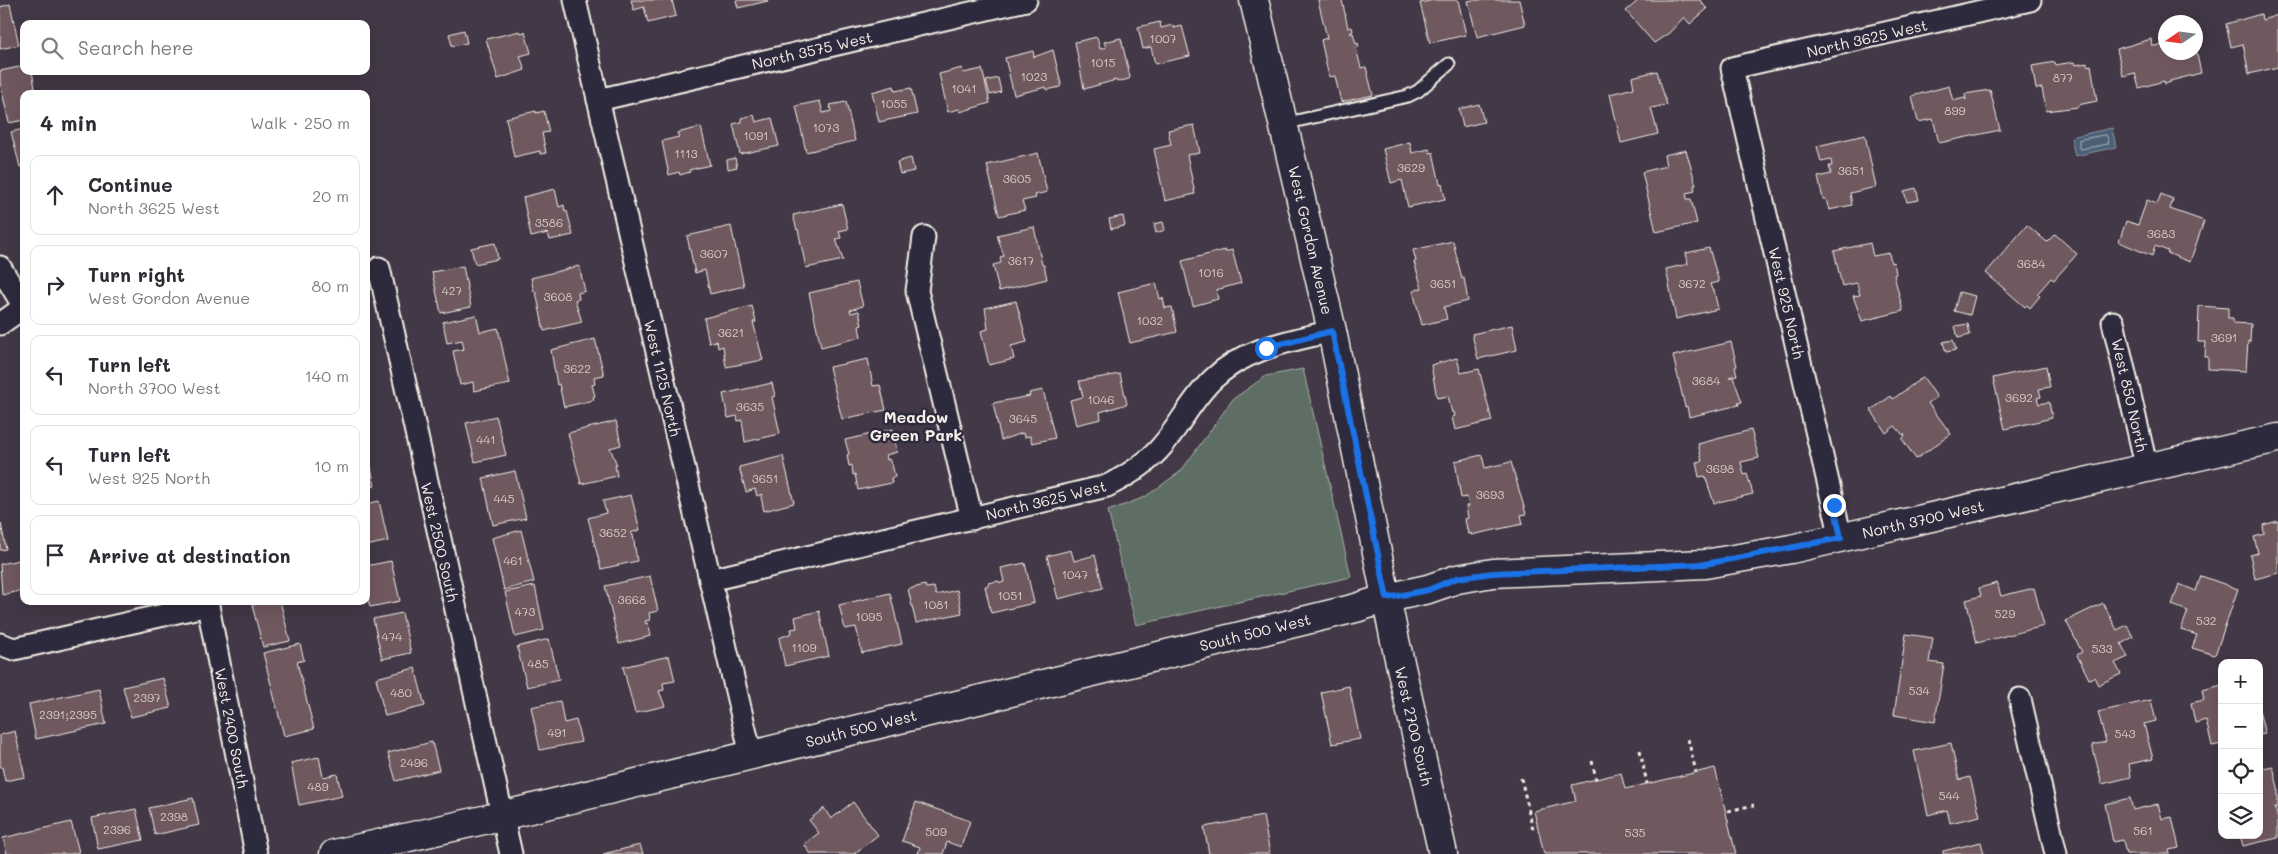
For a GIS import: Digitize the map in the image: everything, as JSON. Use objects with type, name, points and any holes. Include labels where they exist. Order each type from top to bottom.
[{"type":"street","name":"West 1125 North","points":[[576,0],[751,755]]},
{"type":"street","name":"West Gordon Avenue","points":[[1254,0],[1332,331],[1387,598]]},
{"type":"street","name":"North 3625 West","points":[[1732,68],[2030,0]]},
{"type":"street","name":"North 3575 West","points":[[598,100],[1017,1]]},
{"type":"street","name":"West 925 North","points":[[1732,68],[1841,538]]},
{"type":"street","points":[[924,236],[917,291],[972,519]]},
{"type":"street","points":[[0,267],[20,300]]},
{"type":"street","name":"West 2500 South","points":[[379,268],[511,854]]},
{"type":"street","points":[[0,324],[20,310]]},
{"type":"street","name":"West 850 North","points":[[2113,322],[2147,469]]},
{"type":"street","name":"North 3625 West","points":[[710,580],[1107,486],[1134,472],[1162,447],[1190,406],[1213,378],[1234,362],[1266,348],[1332,331]]},
{"type":"street","name":"North 3700 West","points":[[1387,598],[1428,590],[1457,578],[1493,573],[1705,564],[1841,538],[2278,438]]},
{"type":"street","name":"South 500 West","points":[[334,854],[501,816],[1327,615],[1387,598]]},
{"type":"street","name":"West 2700 South","points":[[1387,598],[1443,854]]},
{"type":"street","points":[[0,644],[14,649],[199,605]]},
{"type":"street","name":"West 2400 South","points":[[207,605],[256,854]]},
{"type":"street","points":[[2020,700],[2056,854]]},
{"type":"lane","points":[[1283,124],[1408,96],[1418,91],[1449,64]]},
{"type":"path","points":[[1688,738],[1696,772]]},
{"type":"path","points":[[1640,750],[1647,784]]},
{"type":"path","points":[[1592,761],[1596,779]]},
{"type":"path","points":[[1521,778],[1533,829]]},
{"type":"path","points":[[1728,811],[1754,805]]},
{"type":"green space","points":[[1303,369],[1351,577],[1136,625],[1108,511],[1145,497],[1181,471],[1233,399],[1266,376]]},
{"type":"water","points":[[2112,128],[2116,147],[2075,156],[2071,137]]},
{"type":"building","points":[[631,0],[672,0],[676,16],[648,23],[644,7],[634,10]]},
{"type":"building","points":[[736,0],[768,0],[768,1],[738,8]]},
{"type":"building","points":[[1318,0],[1342,0],[1348,28],[1352,27],[1353,31],[1350,33],[1353,33],[1356,44],[1358,43],[1359,47],[1356,48],[1361,68],[1366,67],[1373,95],[1341,102],[1335,76],[1329,77],[1321,40],[1327,38]]},
{"type":"building","points":[[1434,0],[1458,0],[1466,35],[1430,43],[1420,3]]},
{"type":"building","points":[[1519,0],[1525,25],[1477,37],[1468,1]]},
{"type":"building","points":[[1639,0],[1700,0],[1707,9],[1690,24],[1684,17],[1669,33],[1654,43],[1626,11]]},
{"type":"building","points":[[10,4],[19,45],[0,49],[0,7]]},
{"type":"building","points":[[2261,14],[2262,20],[2278,15],[2278,67],[2249,74],[2243,44],[2231,47],[2226,24]]},
{"type":"building","points":[[1160,22],[1161,28],[1173,25],[1174,28],[1182,26],[1190,56],[1155,64],[1151,47],[1143,49],[1138,27]]},
{"type":"building","points":[[464,30],[467,43],[452,46],[449,34]]},
{"type":"building","points":[[520,31],[521,33],[525,32],[531,53],[520,56],[525,70],[498,79],[486,39]]},
{"type":"building","points":[[1097,37],[1100,49],[1106,47],[1104,42],[1121,38],[1130,77],[1129,79],[1117,82],[1116,80],[1084,89],[1075,42]]},
{"type":"building","points":[[2151,39],[2152,46],[2158,46],[2158,60],[2198,60],[2201,73],[2165,84],[2164,81],[2139,88],[2135,73],[2123,76],[2117,49]]},
{"type":"building","points":[[1053,50],[1061,84],[1060,87],[1047,90],[1046,87],[1014,95],[1005,58],[1033,51],[1034,57]]},
{"type":"building","points":[[2055,62],[2055,65],[2074,62],[2075,65],[2087,63],[2087,66],[2091,65],[2097,101],[2078,105],[2078,107],[2046,111],[2042,88],[2036,89],[2032,66]]},
{"type":"building","points":[[20,67],[20,75],[33,75],[35,90],[20,90],[20,121],[9,123],[0,82],[0,71]]},
{"type":"building","points":[[962,68],[963,73],[982,69],[990,103],[960,112],[959,109],[948,112],[939,74]]},
{"type":"building","points":[[1657,71],[1667,105],[1651,108],[1658,134],[1621,143],[1610,94],[1634,88],[1632,77]]},
{"type":"building","points":[[998,78],[1001,92],[990,95],[986,81]]},
{"type":"building","points":[[894,86],[895,91],[911,88],[917,114],[879,122],[872,92]]},
{"type":"building","points":[[1949,86],[1953,101],[1964,98],[1966,100],[1965,94],[1990,90],[2000,130],[1939,143],[1933,119],[1918,122],[1912,96]]},
{"type":"building","points":[[820,101],[823,113],[831,111],[830,105],[846,102],[855,141],[806,152],[796,106]]},
{"type":"building","points":[[1479,104],[1484,122],[1463,127],[1459,109]]},
{"type":"building","points":[[536,111],[536,113],[544,111],[549,132],[542,133],[546,153],[540,154],[540,151],[514,157],[506,118]]},
{"type":"building","points":[[754,115],[756,122],[772,118],[779,146],[740,154],[733,124],[742,122],[741,118]]},
{"type":"building","points":[[1194,125],[1200,153],[1187,155],[1195,194],[1165,201],[1154,149],[1171,145],[1168,130]]},
{"type":"building","points":[[701,127],[710,165],[689,170],[690,172],[680,175],[679,172],[669,175],[662,141],[679,137],[677,133]]},
{"type":"building","points":[[20,130],[20,167],[11,132]]},
{"type":"building","points":[[1865,135],[1876,187],[1850,193],[1852,205],[1829,210],[1826,199],[1823,199],[1818,177],[1831,174],[1829,166],[1832,166],[1831,160],[1821,162],[1817,146]]},
{"type":"building","points":[[1410,142],[1412,153],[1429,149],[1430,153],[1433,152],[1445,199],[1408,207],[1402,180],[1391,183],[1383,149]]},
{"type":"building","points":[[1686,150],[1696,185],[1694,185],[1695,191],[1686,193],[1687,199],[1691,199],[1697,223],[1656,232],[1642,172],[1666,166],[1664,155]]},
{"type":"building","points":[[1038,153],[1047,192],[1035,195],[1036,198],[1022,201],[1025,210],[999,216],[987,165]]},
{"type":"building","points":[[735,158],[737,167],[728,169],[727,160]]},
{"type":"building","points":[[911,158],[914,171],[900,174],[897,162]]},
{"type":"building","points":[[1916,188],[1919,200],[1907,202],[1904,191]]},
{"type":"building","points":[[555,189],[559,207],[564,205],[565,212],[567,211],[573,235],[550,240],[548,233],[531,237],[523,197]]},
{"type":"building","points":[[2161,194],[2173,199],[2170,209],[2204,221],[2190,262],[2155,246],[2152,256],[2119,242],[2126,221],[2138,225],[2147,200],[2157,204]]},
{"type":"building","points":[[842,204],[848,229],[839,231],[841,238],[836,239],[843,260],[806,268],[798,229],[793,215]]},
{"type":"building","points":[[1123,216],[1125,226],[1111,229],[1109,219]]},
{"type":"building","points":[[1163,222],[1165,230],[1156,233],[1154,224]]},
{"type":"building","points":[[2027,225],[2047,242],[2055,234],[2077,254],[2054,280],[2051,278],[2037,294],[2040,296],[2030,308],[2027,305],[2025,307],[1986,273]]},
{"type":"building","points":[[731,226],[744,286],[710,294],[705,270],[695,273],[687,236]]},
{"type":"building","points":[[1034,227],[1047,279],[999,291],[993,265],[1001,263],[1000,257],[1004,256],[997,235]]},
{"type":"building","points":[[1453,241],[1462,279],[1464,278],[1468,301],[1444,307],[1447,319],[1422,325],[1413,291],[1422,288],[1414,262],[1416,261],[1413,250]]},
{"type":"building","points":[[495,243],[498,259],[475,264],[471,248]]},
{"type":"building","points":[[1870,243],[1873,256],[1889,253],[1891,263],[1894,262],[1896,274],[1894,275],[1903,311],[1862,321],[1853,296],[1860,295],[1857,283],[1842,286],[1834,251]]},
{"type":"building","points":[[1709,248],[1719,282],[1710,284],[1712,290],[1714,290],[1718,309],[1676,319],[1666,269],[1688,264],[1686,253]]},
{"type":"building","points":[[1225,250],[1225,252],[1232,250],[1241,283],[1216,290],[1218,299],[1193,306],[1182,261]]},
{"type":"building","points":[[463,266],[471,307],[441,313],[432,272]]},
{"type":"building","points":[[579,266],[585,291],[578,293],[579,299],[575,300],[582,322],[544,331],[536,292],[534,292],[531,278]]},
{"type":"building","points":[[857,282],[863,306],[850,310],[851,313],[859,311],[862,325],[859,326],[861,337],[821,347],[809,293]]},
{"type":"building","points":[[1156,283],[1160,299],[1163,298],[1165,308],[1172,307],[1177,332],[1130,343],[1118,292]]},
{"type":"building","points":[[1959,292],[1975,296],[1970,315],[1954,311]]},
{"type":"building","points":[[1016,301],[1027,342],[1011,346],[1014,359],[989,365],[981,331],[988,329],[985,308]]},
{"type":"building","points":[[752,306],[756,322],[753,322],[763,360],[726,367],[723,346],[718,348],[717,341],[709,343],[704,318]]},
{"type":"building","points":[[2199,306],[2228,308],[2228,318],[2233,318],[2233,323],[2251,324],[2246,371],[2208,369],[2208,357],[2205,357],[2206,342],[2198,342]]},
{"type":"building","points":[[476,315],[480,332],[498,328],[510,384],[474,391],[473,382],[460,385],[453,351],[464,349],[462,340],[447,343],[443,322]]},
{"type":"building","points":[[1968,324],[1970,335],[1958,338],[1955,326]]},
{"type":"building","points":[[1512,325],[1517,350],[1478,359],[1472,334]]},
{"type":"building","points":[[595,339],[604,375],[594,377],[595,384],[592,385],[595,396],[593,397],[594,400],[564,407],[559,384],[557,385],[551,350]]},
{"type":"building","points":[[1953,340],[1956,350],[1946,352],[1943,342]]},
{"type":"building","points":[[1731,342],[1737,366],[1735,367],[1737,375],[1729,377],[1733,377],[1742,402],[1738,403],[1739,405],[1689,417],[1673,356]]},
{"type":"building","points":[[1457,358],[1461,373],[1479,369],[1492,421],[1455,430],[1452,417],[1455,416],[1454,412],[1452,413],[1448,396],[1437,398],[1431,365]]},
{"type":"building","points":[[868,359],[873,386],[880,385],[886,410],[842,419],[829,367]]},
{"type":"building","points":[[2046,366],[2050,387],[2039,389],[2041,397],[2037,398],[2039,404],[2049,402],[2052,418],[2005,429],[1993,378]]},
{"type":"building","points":[[1120,374],[1127,404],[1100,412],[1101,419],[1076,425],[1070,400],[1083,397],[1079,381]]},
{"type":"building","points":[[1923,377],[1937,397],[1928,403],[1951,434],[1916,459],[1902,439],[1905,436],[1904,434],[1895,426],[1886,433],[1871,410],[1891,396],[1893,399]]},
{"type":"building","points":[[772,383],[775,396],[772,397],[780,434],[745,442],[742,420],[738,421],[737,416],[728,418],[723,394]]},
{"type":"building","points":[[1043,390],[1055,438],[1032,443],[1030,436],[1024,437],[1023,433],[1001,440],[993,403],[1030,396],[1029,393]]},
{"type":"building","points":[[496,416],[506,455],[475,462],[466,423]]},
{"type":"building","points":[[616,421],[621,445],[610,448],[617,465],[615,465],[617,476],[581,484],[568,433]]},
{"type":"building","points":[[893,429],[897,452],[886,455],[887,460],[889,459],[892,464],[895,477],[891,478],[892,483],[858,490],[852,465],[849,466],[847,455],[849,454],[845,440]]},
{"type":"building","points":[[1751,430],[1759,458],[1741,462],[1744,475],[1747,474],[1753,494],[1714,503],[1705,476],[1699,477],[1696,462],[1702,461],[1698,444]]},
{"type":"building","points":[[1482,455],[1485,468],[1511,462],[1526,514],[1521,515],[1523,524],[1471,535],[1471,533],[1468,534],[1465,519],[1468,518],[1466,506],[1469,506],[1467,497],[1461,498],[1455,461]]},
{"type":"building","points":[[783,456],[794,503],[764,511],[762,494],[757,496],[755,489],[746,492],[739,467]]},
{"type":"building","points":[[370,463],[375,486],[370,487]]},
{"type":"building","points":[[515,471],[526,518],[493,525],[483,478]]},
{"type":"building","points":[[631,495],[640,530],[630,533],[633,535],[637,561],[601,569],[588,518],[606,513],[603,501]]},
{"type":"building","points":[[379,501],[388,541],[370,545],[370,503]]},
{"type":"building","points":[[2278,521],[2278,573],[2255,579],[2250,555],[2258,553],[2254,537],[2264,534],[2263,525]]},
{"type":"building","points":[[0,524],[6,549],[0,550]]},
{"type":"building","points":[[521,530],[534,582],[504,590],[492,538]]},
{"type":"building","points":[[1071,550],[1074,561],[1095,555],[1103,588],[1058,599],[1047,556]]},
{"type":"building","points":[[20,560],[20,591],[2,595],[0,564]]},
{"type":"building","points":[[391,561],[400,601],[370,607],[370,565]]},
{"type":"building","points":[[1025,563],[1034,603],[991,613],[985,586],[988,586],[988,583],[1004,582],[1001,568]]},
{"type":"building","points":[[650,576],[658,611],[649,613],[650,620],[645,621],[646,624],[648,623],[651,636],[619,644],[605,586]]},
{"type":"building","points":[[2201,576],[2238,589],[2215,655],[2192,648],[2197,635],[2181,630],[2188,611],[2172,605],[2179,584],[2196,591]]},
{"type":"building","points":[[1997,583],[2001,596],[2034,588],[2044,626],[1977,643],[1966,600],[1981,596],[1979,588]]},
{"type":"building","points":[[925,585],[926,588],[934,587],[936,595],[957,590],[962,613],[916,623],[908,589]]},
{"type":"building","points":[[535,586],[544,630],[515,637],[505,592]]},
{"type":"building","points":[[890,593],[902,644],[862,653],[856,627],[845,629],[839,605]]},
{"type":"building","points":[[2103,603],[2117,630],[2127,625],[2133,637],[2121,644],[2128,657],[2115,663],[2121,674],[2098,685],[2094,677],[2089,679],[2077,655],[2082,652],[2066,621]]},
{"type":"building","points":[[252,605],[281,605],[290,641],[263,647]]},
{"type":"building","points":[[819,611],[829,656],[785,666],[779,638],[792,633],[791,629],[797,628],[795,617]]},
{"type":"building","points":[[402,613],[411,653],[382,659],[373,619]]},
{"type":"building","points":[[1906,634],[1933,638],[1929,662],[1944,664],[1935,722],[1894,715]]},
{"type":"building","points":[[549,639],[559,680],[527,687],[517,647]]},
{"type":"building","points":[[300,644],[304,660],[297,662],[314,729],[284,736],[263,653]]},
{"type":"building","points":[[669,656],[675,681],[663,683],[664,690],[659,691],[665,706],[635,713],[623,667]]},
{"type":"building","points":[[415,668],[425,706],[385,716],[376,678]]},
{"type":"building","points":[[163,678],[171,708],[131,717],[123,687]]},
{"type":"building","points":[[1349,686],[1360,739],[1332,744],[1321,692]]},
{"type":"building","points":[[2218,686],[2218,745],[2212,746],[2206,720],[2195,723],[2191,703],[2204,700],[2202,690]]},
{"type":"building","points":[[99,689],[106,724],[36,739],[29,704]]},
{"type":"building","points":[[2151,700],[2156,721],[2144,724],[2153,759],[2129,764],[2131,777],[2102,784],[2092,745],[2106,742],[2098,712]]},
{"type":"building","points":[[560,701],[564,723],[576,720],[581,742],[540,750],[531,707]]},
{"type":"building","points":[[15,731],[25,777],[5,781],[2,767],[0,767],[0,735]]},
{"type":"building","points":[[432,742],[439,770],[396,781],[388,753]]},
{"type":"building","points":[[1951,743],[1959,780],[1970,777],[1980,816],[1950,823],[1947,810],[1928,815],[1914,751]]},
{"type":"building","points":[[319,757],[323,777],[337,774],[342,796],[299,805],[291,763]]},
{"type":"building","points":[[2273,766],[2278,788],[2278,807],[2275,807],[2278,820],[2278,838],[2243,846],[2241,839],[2263,839],[2263,768]]},
{"type":"building","points":[[1715,768],[1736,854],[1544,854],[1534,811],[1576,801],[1572,785],[1621,773],[1625,789]]},
{"type":"building","points":[[193,798],[199,825],[155,835],[149,808]]},
{"type":"building","points":[[2130,798],[2133,810],[2158,804],[2162,819],[2172,817],[2179,848],[2169,850],[2170,854],[2126,854],[2123,840],[2113,842],[2105,804]]},
{"type":"building","points":[[853,802],[878,835],[856,854],[811,854],[804,844],[819,833],[809,820],[824,808],[831,819]]},
{"type":"building","points":[[916,802],[970,821],[961,847],[947,842],[943,854],[918,854],[920,847],[902,841]]},
{"type":"building","points":[[136,809],[143,840],[98,849],[92,818]]},
{"type":"building","points":[[1263,816],[1270,854],[1209,854],[1204,827]]},
{"type":"building","points":[[71,822],[79,852],[71,854],[7,854],[3,838]]},
{"type":"building","points":[[1981,842],[1984,854],[1943,854],[1943,851]]},
{"type":"building","points":[[640,845],[643,854],[603,854]]},
{"type":"district","name":"Meadow Green Park","points":[[916,425]]},
{"type":"route","points":[[1266,348],[1332,331],[1368,498],[1387,598],[1428,590],[1457,578],[1516,570],[1705,564],[1791,549],[1841,538],[1834,505]]}]
